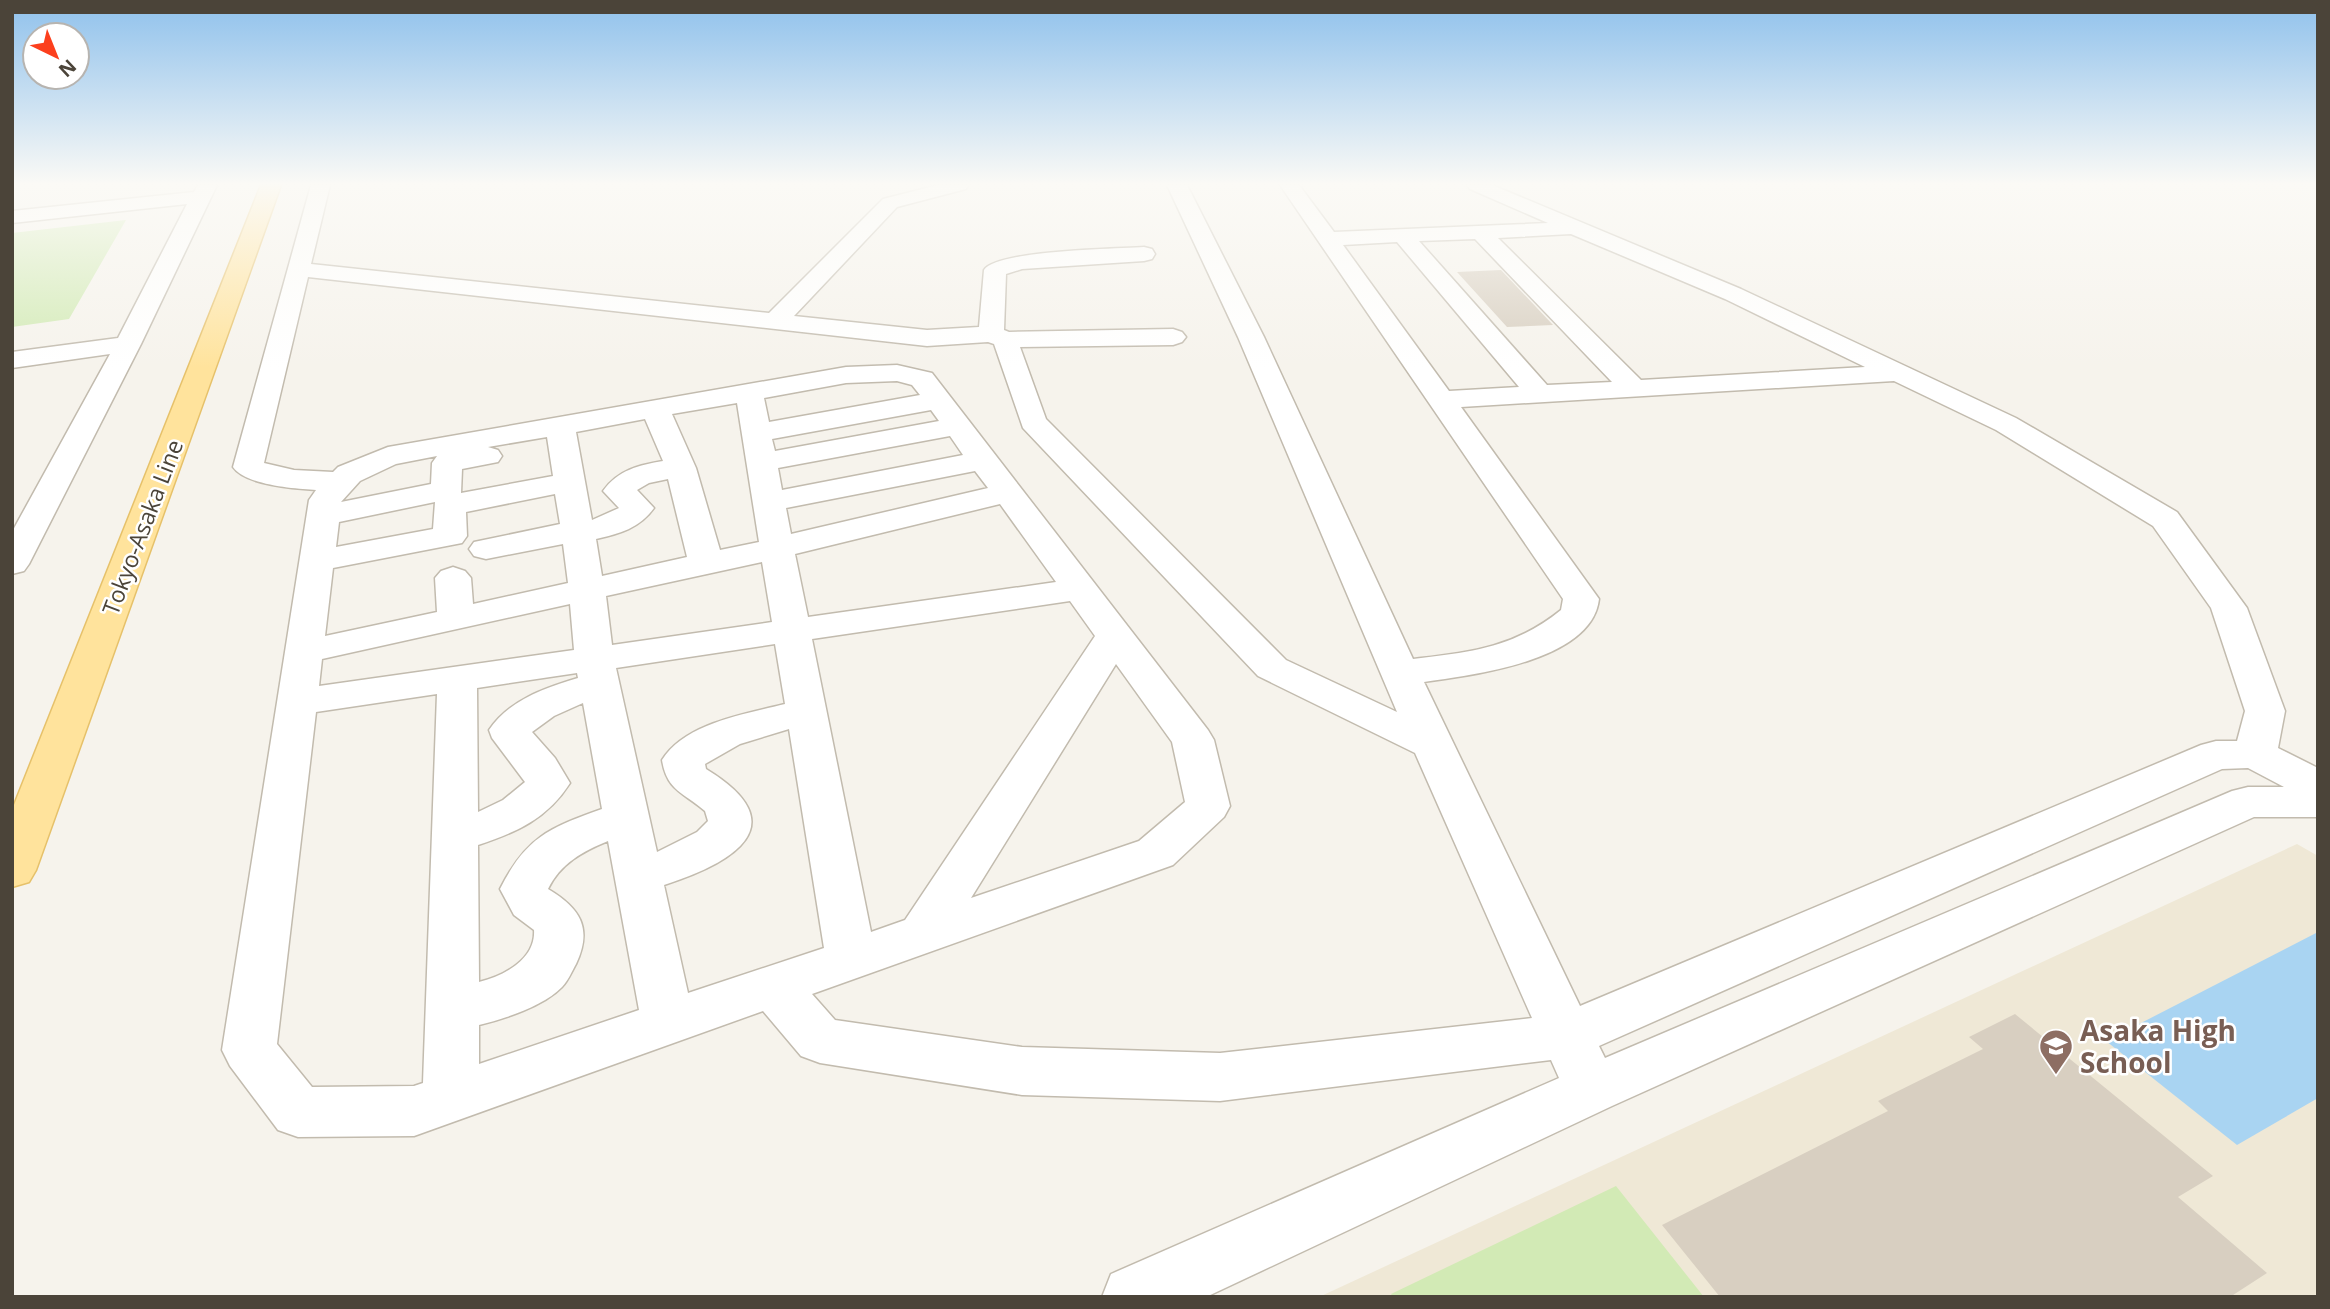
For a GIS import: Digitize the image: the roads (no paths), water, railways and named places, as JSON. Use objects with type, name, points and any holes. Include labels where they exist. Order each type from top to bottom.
[{"type":"main road","name":"Tokyo-Asaka Line","points":[[12,870],[248,246]]},
{"type":"lane","points":[[12,564],[177,246]]},
{"type":"lane","points":[[303,246],[247,467],[292,480],[332,498]]},
{"type":"lane","points":[[775,321],[842,246]]},
{"type":"lane","points":[[1207,246],[1251,337],[1432,746],[1592,1089]]},
{"type":"lane","points":[[1333,246],[1581,599],[1580,614],[1558,635],[1508,658],[1399,673]]},
{"type":"lane","points":[[1412,246],[1540,394]]},
{"type":"lane","points":[[1495,246],[1635,389]]},
{"type":"lane","points":[[1623,246],[2006,424],[2165,519],[2229,608],[2265,711],[2255,754]]},
{"type":"lane","points":[[1144,254],[1020,261],[995,270],[998,337],[1033,422],[1272,668],[1432,746]]},
{"type":"lane","points":[[297,269],[927,338],[1173,337]]},
{"type":"lane","points":[[12,360],[128,344]]},
{"type":"lane","points":[[897,373],[922,379],[1193,740],[1208,806],[1156,853],[414,1111],[298,1112],[249,1050],[316,561],[332,498],[349,474],[388,456],[561,434],[655,409],[846,374],[897,373]]},
{"type":"lane","points":[[1441,400],[1897,373]]},
{"type":"lane","points":[[749,392],[851,959]]},
{"type":"lane","points":[[655,409],[681,468],[706,563]]},
{"type":"lane","points":[[759,447],[863,438],[947,413]]},
{"type":"lane","points":[[561,434],[587,589],[596,671],[668,1023]]},
{"type":"lane","points":[[768,502],[863,438],[983,460]]},
{"type":"lane","points":[[486,549],[600,529],[623,520],[638,508],[619,491],[621,487],[638,478],[681,468]]},
{"type":"lane","points":[[316,561],[450,536],[449,505],[569,482]]},
{"type":"lane","points":[[304,652],[777,548],[1007,493]]},
{"type":"lane","points":[[453,578],[456,618]]},
{"type":"lane","points":[[297,702],[457,678],[596,671],[791,629],[1080,589]]},
{"type":"lane","points":[[923,933],[1115,635]]},
{"type":"lane","points":[[455,836],[501,821],[538,798],[548,783],[544,772],[512,742],[510,730],[522,718],[596,671]]},
{"type":"lane","points":[[451,1098],[457,678]]},
{"type":"lane","points":[[638,875],[675,866],[715,844],[727,829],[731,817],[728,807],[686,776],[683,760],[700,746],[725,734],[806,712]]},
{"type":"lane","points":[[773,986],[820,1040],[1022,1071],[1220,1077],[1567,1036],[2216,755],[2255,754],[2318,786]]},
{"type":"lane","points":[[1135,1297],[1592,1089],[2248,802],[2318,802]]},
{"type":"lane","points":[[453,1010],[494,1000],[544,973],[560,940],[559,927],[548,912],[531,902],[524,889],[528,877],[543,856],[565,840],[626,817]]},
{"type":"water","points":[[2318,932],[2318,1098],[2237,1145],[2106,1041]]},
{"type":"place","name":"Asaka High School","points":[[2056,1076]]}]
